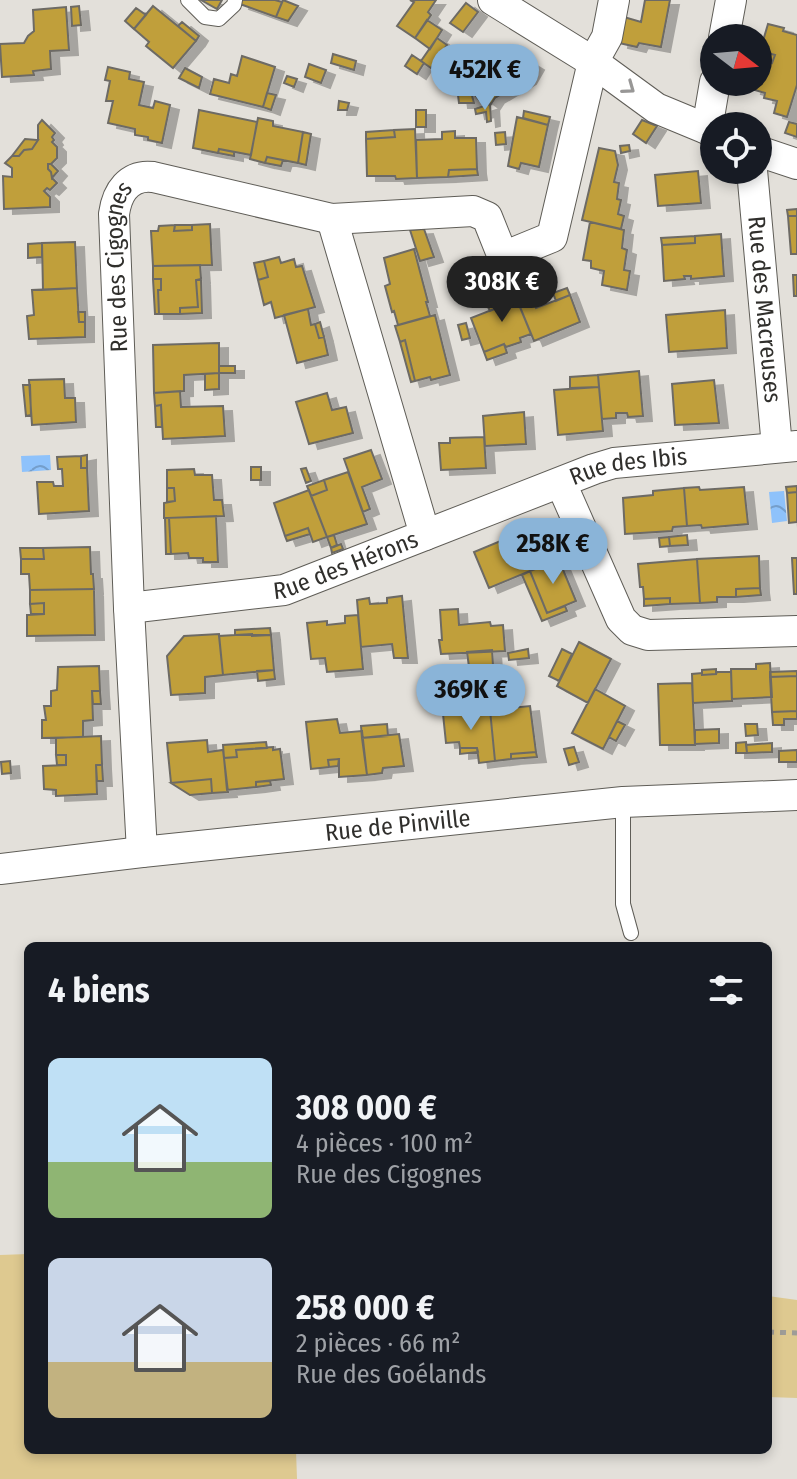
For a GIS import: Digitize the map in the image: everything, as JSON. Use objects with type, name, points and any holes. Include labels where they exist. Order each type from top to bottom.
[{"type":"street","points":[[493,0],[593,62],[656,108],[700,127]]},
{"type":"street","points":[[593,62],[607,37],[614,0]]},
{"type":"street","points":[[727,24],[731,0]]},
{"type":"street","name":"Rue des Cigognes","points":[[142,852],[115,246],[116,201],[122,189],[130,181],[144,176],[332,219],[473,211],[487,217],[503,257],[552,237],[593,62]]},
{"type":"street","points":[[772,156],[797,164]]},
{"type":"street","name":"Rue des Macreuses","points":[[754,184],[787,446]]},
{"type":"street","name":"Rue des Hérons","points":[[129,608],[284,590],[425,535],[332,219]]},
{"type":"street","name":"Rue des Ibis","points":[[425,535],[614,463],[787,446]]},
{"type":"street","points":[[561,483],[621,619],[632,630],[648,635],[797,631]]},
{"type":"street","name":"Rue de Pinville","points":[[0,869],[623,802],[797,795]]},
{"type":"lane","points":[[188,0],[205,17],[219,19],[234,5],[235,0]]},
{"type":"lane","points":[[623,802],[623,904],[631,933]]},
{"type":"path","points":[[772,1332],[797,1333]]},
{"type":"shaded area","points":[[24,1254],[24,1454],[296,1454],[297,1479],[0,1479],[0,1255]]},
{"type":"shaded area","points":[[772,1297],[797,1300],[797,1398],[772,1397]]},
{"type":"water","points":[[50,455],[51,470],[22,472],[21,456]]},
{"type":"water","points":[[784,491],[787,521],[772,523],[769,492]]},
{"type":"building","points":[[201,0],[222,0],[217,9]]},
{"type":"building","points":[[241,0],[282,2],[276,17],[240,4]]},
{"type":"building","points":[[283,0],[298,6],[288,21],[276,17]]},
{"type":"building","points":[[410,0],[436,0],[428,12],[431,15],[415,38],[397,26],[414,2]]},
{"type":"building","points":[[645,0],[670,0],[661,47],[619,43],[624,17],[641,22]]},
{"type":"building","points":[[466,3],[478,12],[463,32],[450,23]]},
{"type":"building","points":[[79,6],[81,25],[72,26],[71,7]]},
{"type":"building","points":[[153,6],[196,41],[173,68],[146,46],[149,42],[134,29]]},
{"type":"building","points":[[66,7],[69,50],[50,51],[51,69],[33,71],[34,75],[2,77],[0,44],[24,43],[34,31],[33,10]]},
{"type":"building","points":[[136,8],[146,15],[134,29],[125,21]]},
{"type":"building","points":[[427,20],[442,30],[430,49],[415,38]]},
{"type":"building","points":[[182,22],[199,36],[196,41],[178,26]]},
{"type":"building","points":[[772,25],[797,35],[797,85],[787,117],[774,113],[777,101],[764,98],[772,96],[772,63],[775,55],[772,54]]},
{"type":"building","points":[[437,38],[447,45],[431,68],[421,61]]},
{"type":"building","points":[[505,47],[535,65],[527,79],[495,98],[491,104],[484,99],[479,100],[474,94],[478,87],[441,81],[455,64],[469,74],[473,70],[486,78]]},
{"type":"building","points":[[333,54],[356,61],[354,70],[331,63]]},
{"type":"building","points":[[412,55],[424,63],[417,74],[405,66]]},
{"type":"building","points":[[242,56],[275,67],[263,107],[210,94],[214,79],[229,83],[231,74],[237,76]]},
{"type":"building","points":[[309,64],[326,70],[321,83],[305,77]]},
{"type":"building","points":[[108,67],[130,72],[129,79],[144,82],[139,105],[153,108],[155,101],[170,105],[162,143],[135,135],[135,129],[108,123],[113,101],[106,101],[110,81],[105,80]]},
{"type":"building","points":[[185,68],[202,77],[199,88],[179,78]]},
{"type":"building","points":[[287,76],[297,79],[294,87],[284,83]]},
{"type":"building","points":[[457,87],[470,88],[474,103],[459,103]]},
{"type":"building","points":[[267,93],[276,95],[271,110],[263,107]]},
{"type":"building","points":[[339,101],[349,103],[347,110],[338,110]]},
{"type":"building","points":[[490,104],[491,121],[487,122],[486,112],[476,114],[475,109]]},
{"type":"building","points":[[199,110],[257,122],[251,155],[193,148]]},
{"type":"building","points":[[416,110],[426,110],[426,127],[416,127]]},
{"type":"building","points":[[524,111],[550,117],[548,125],[523,118]]},
{"type":"building","points":[[517,117],[548,125],[539,167],[521,163],[519,169],[508,166]]},
{"type":"building","points":[[258,118],[273,121],[273,126],[303,132],[298,163],[267,157],[265,163],[250,159]]},
{"type":"building","points":[[42,120],[55,133],[52,142],[57,147],[57,158],[48,164],[48,169],[57,183],[44,191],[50,197],[50,207],[4,209],[3,176],[12,177],[12,168],[5,163],[12,156],[32,149],[38,140],[38,125]]},
{"type":"building","points":[[642,120],[657,126],[646,143],[633,134]]},
{"type":"building","points":[[789,122],[797,124],[797,137],[785,133]]},
{"type":"building","points":[[415,129],[417,178],[367,176],[366,139],[395,137],[394,130]]},
{"type":"building","points":[[394,130],[395,137],[366,139],[366,132]]},
{"type":"building","points":[[455,131],[455,138],[476,138],[477,169],[449,170],[448,177],[417,178],[416,140],[442,139],[442,132]]},
{"type":"building","points":[[303,132],[311,134],[306,165],[298,163]]},
{"type":"building","points":[[505,132],[506,144],[496,145],[495,133]]},
{"type":"building","points":[[25,139],[38,140],[32,149],[12,156]]},
{"type":"building","points":[[629,145],[630,151],[621,153],[620,146]]},
{"type":"building","points":[[599,148],[615,151],[618,165],[614,182],[619,183],[617,199],[621,200],[618,214],[624,216],[621,229],[582,220]]},
{"type":"building","points":[[219,149],[234,152],[234,156],[218,153]]},
{"type":"building","points":[[267,157],[283,160],[281,166],[265,163]]},
{"type":"building","points":[[48,164],[58,171],[52,178],[48,169]]},
{"type":"building","points":[[477,169],[478,175],[448,177],[449,170]]},
{"type":"building","points":[[698,171],[701,203],[658,206],[655,175]]},
{"type":"building","points":[[797,209],[797,216],[788,216],[787,210]]},
{"type":"building","points":[[788,216],[797,216],[797,254],[791,254]]},
{"type":"building","points":[[590,222],[624,230],[622,248],[627,250],[624,270],[630,271],[627,290],[602,285],[604,271],[591,268],[591,261],[583,260]]},
{"type":"building","points":[[210,224],[212,265],[153,266],[151,231],[158,231],[159,226],[175,225],[174,231],[192,230],[192,225]]},
{"type":"building","points":[[175,225],[192,225],[192,230],[174,231]]},
{"type":"building","points":[[424,229],[434,257],[420,261],[410,230]]},
{"type":"building","points":[[721,234],[724,276],[691,279],[691,276],[684,276],[685,279],[664,281],[662,245],[695,243],[695,236]]},
{"type":"building","points":[[695,236],[695,243],[662,245],[661,238]]},
{"type":"building","points":[[75,242],[77,288],[43,290],[42,243]]},
{"type":"building","points":[[42,243],[42,257],[28,258],[28,244]]},
{"type":"building","points":[[414,249],[430,316],[398,325],[385,286],[390,284],[384,258]]},
{"type":"building","points":[[279,257],[281,263],[294,259],[296,267],[302,266],[315,307],[275,318],[271,302],[264,305],[258,280],[268,277],[264,261]]},
{"type":"building","points":[[264,261],[268,277],[258,280],[254,263]]},
{"type":"building","points":[[200,265],[201,279],[196,280],[198,307],[180,308],[180,314],[159,314],[161,279],[153,279],[153,266]]},
{"type":"building","points":[[793,275],[797,275],[797,296],[794,296]]},
{"type":"building","points":[[153,279],[161,279],[159,314],[155,314]]},
{"type":"building","points":[[201,279],[202,313],[180,314],[180,308],[198,307],[196,280]]},
{"type":"building","points":[[527,286],[536,308],[570,295],[580,322],[534,341],[513,290]]},
{"type":"building","points":[[77,288],[79,322],[85,322],[85,337],[29,339],[27,316],[34,315],[32,290]]},
{"type":"building","points":[[567,288],[570,295],[556,301],[553,293]]},
{"type":"building","points":[[513,290],[531,334],[520,338],[521,342],[506,347],[504,344],[484,352],[471,318],[502,306],[499,296]]},
{"type":"building","points":[[501,300],[502,306],[490,311],[487,305]]},
{"type":"building","points":[[308,309],[311,325],[315,324],[319,338],[324,337],[328,355],[297,363],[284,315]]},
{"type":"building","points":[[725,310],[727,348],[669,352],[666,315]]},
{"type":"building","points":[[78,312],[85,312],[85,322],[79,322]]},
{"type":"building","points":[[435,315],[450,375],[415,381],[405,340],[400,342],[395,326]]},
{"type":"building","points":[[320,322],[324,337],[319,338],[315,324]]},
{"type":"building","points":[[466,323],[470,338],[462,340],[458,325]]},
{"type":"building","points":[[405,340],[415,381],[411,382],[400,342]]},
{"type":"building","points":[[219,343],[219,373],[184,375],[184,391],[154,393],[153,345]]},
{"type":"building","points":[[504,344],[507,353],[487,360],[484,352]]},
{"type":"building","points":[[219,366],[235,366],[235,373],[219,373]]},
{"type":"building","points":[[639,371],[643,416],[628,417],[627,413],[616,413],[616,418],[602,419],[598,375]]},
{"type":"building","points":[[219,373],[219,389],[205,390],[205,374]]},
{"type":"building","points":[[598,375],[599,387],[570,388],[570,377]]},
{"type":"building","points":[[64,379],[65,398],[75,398],[76,422],[32,425],[29,380]]},
{"type":"building","points":[[714,380],[719,423],[675,425],[672,384]]},
{"type":"building","points":[[23,385],[30,385],[31,415],[26,416]]},
{"type":"building","points":[[599,387],[603,431],[558,435],[554,390]]},
{"type":"building","points":[[180,391],[181,407],[223,406],[225,436],[163,439],[161,405],[155,406],[154,393]]},
{"type":"building","points":[[327,393],[332,410],[346,407],[353,433],[309,444],[296,402]]},
{"type":"building","points":[[161,405],[162,427],[156,427],[155,406]]},
{"type":"building","points":[[524,412],[526,444],[485,446],[483,416]]},
{"type":"building","points":[[484,437],[486,468],[441,470],[439,443],[450,443],[450,438]]},
{"type":"building","points":[[371,450],[382,479],[362,487],[370,509],[363,512],[344,459]]},
{"type":"building","points":[[87,455],[87,468],[81,468],[81,456]]},
{"type":"building","points":[[81,456],[81,468],[87,468],[89,511],[39,514],[37,482],[53,482],[54,486],[63,486],[62,469],[58,469],[57,457]]},
{"type":"building","points":[[251,467],[261,467],[261,480],[251,480]]},
{"type":"building","points":[[306,468],[311,481],[306,483],[301,469]]},
{"type":"building","points":[[194,469],[195,475],[212,475],[214,500],[222,500],[224,516],[164,518],[164,503],[175,501],[174,488],[167,488],[167,470]]},
{"type":"building","points":[[348,472],[367,524],[327,537],[311,496],[327,490],[324,480]]},
{"type":"building","points":[[324,480],[327,490],[311,496],[307,486]]},
{"type":"building","points":[[797,486],[797,492],[787,493],[786,487]]},
{"type":"building","points":[[699,487],[700,490],[744,487],[748,524],[702,528],[701,525],[687,526],[684,488]]},
{"type":"building","points":[[167,488],[174,488],[175,501],[167,502]]},
{"type":"building","points":[[684,488],[687,526],[673,527],[672,531],[625,534],[623,498]]},
{"type":"building","points":[[309,490],[327,537],[313,542],[308,528],[285,536],[274,503]]},
{"type":"building","points":[[797,492],[797,522],[789,523],[787,493]]},
{"type":"building","points":[[216,516],[218,562],[189,558],[188,553],[171,554],[169,518]]},
{"type":"building","points":[[165,518],[169,518],[171,554],[166,554]]},
{"type":"building","points":[[308,528],[310,534],[287,541],[285,536]]},
{"type":"building","points":[[527,530],[542,566],[489,588],[474,552]]},
{"type":"building","points":[[334,535],[337,545],[331,548],[327,537]]},
{"type":"building","points":[[687,535],[688,545],[670,546],[669,537]]},
{"type":"building","points":[[669,537],[670,546],[660,547],[659,538]]},
{"type":"building","points":[[341,544],[343,549],[332,553],[331,548]]},
{"type":"building","points":[[90,547],[94,589],[30,590],[29,574],[21,574],[21,559],[44,559],[43,548]]},
{"type":"building","points":[[20,548],[43,548],[44,559],[21,559]]},
{"type":"building","points":[[759,556],[760,588],[736,589],[736,597],[717,597],[717,602],[700,603],[697,559]]},
{"type":"building","points":[[792,558],[797,558],[797,594],[794,594]]},
{"type":"building","points":[[697,559],[700,603],[670,604],[670,598],[644,599],[638,564]]},
{"type":"building","points":[[559,560],[576,601],[547,613],[530,571]]},
{"type":"building","points":[[530,571],[547,613],[565,606],[567,611],[542,621],[522,575]]},
{"type":"building","points":[[760,588],[761,595],[736,597],[736,589]]},
{"type":"building","points":[[94,589],[95,635],[27,636],[27,615],[44,614],[44,603],[30,604],[30,590]]},
{"type":"building","points":[[402,596],[408,658],[394,658],[392,644],[361,647],[357,600],[369,598],[370,604],[387,603],[387,598]]},
{"type":"building","points":[[670,598],[670,604],[644,606],[644,599]]},
{"type":"building","points":[[44,603],[44,614],[31,614],[30,604]]},
{"type":"building","points":[[458,609],[459,625],[490,622],[491,626],[503,625],[505,651],[441,654],[440,610]]},
{"type":"building","points":[[358,615],[363,669],[327,672],[325,658],[311,659],[307,623],[345,623],[345,616]]},
{"type":"building","points":[[270,628],[271,635],[235,635],[235,630]]},
{"type":"building","points":[[219,634],[223,675],[205,677],[205,693],[171,695],[167,656],[184,636]]},
{"type":"building","points":[[271,635],[274,670],[223,675],[219,636]]},
{"type":"building","points":[[579,642],[611,659],[588,703],[557,686]]},
{"type":"building","points":[[528,649],[529,658],[509,660],[508,653]]},
{"type":"building","points":[[562,649],[572,654],[559,681],[549,676]]},
{"type":"building","points":[[492,650],[493,665],[469,667],[467,652]]},
{"type":"building","points":[[770,663],[772,697],[732,699],[731,669],[756,669],[756,664]]},
{"type":"building","points":[[99,666],[100,691],[92,691],[93,720],[83,721],[83,737],[42,738],[42,720],[46,720],[44,706],[51,706],[51,691],[57,690],[58,667]]},
{"type":"building","points":[[716,669],[716,674],[702,675],[702,670]]},
{"type":"building","points":[[274,670],[275,679],[258,681],[257,671]]},
{"type":"building","points":[[797,671],[797,676],[770,677],[770,672]]},
{"type":"building","points":[[731,672],[732,701],[693,703],[692,674]]},
{"type":"building","points":[[797,676],[797,711],[772,712],[770,677]]},
{"type":"building","points":[[692,683],[695,745],[660,745],[658,684]]},
{"type":"building","points":[[595,689],[625,706],[603,749],[572,733]]},
{"type":"building","points":[[92,691],[100,691],[101,704],[93,704]]},
{"type":"building","points":[[472,700],[473,712],[443,714],[442,702]]},
{"type":"building","points":[[530,706],[536,752],[511,754],[511,759],[495,761],[490,710]]},
{"type":"building","points":[[490,710],[495,761],[479,763],[477,748],[460,748],[459,742],[446,743],[443,714]]},
{"type":"building","points":[[797,711],[797,719],[784,719],[784,725],[773,725],[772,712]]},
{"type":"building","points":[[337,719],[340,733],[362,731],[367,775],[339,777],[339,759],[328,760],[329,767],[311,769],[306,722]]},
{"type":"building","points":[[617,721],[625,725],[616,741],[609,737]]},
{"type":"building","points":[[387,724],[388,736],[362,738],[361,726]]},
{"type":"building","points":[[745,724],[757,724],[758,735],[746,736]]},
{"type":"building","points":[[719,729],[719,743],[695,744],[695,730]]},
{"type":"building","points":[[399,734],[404,766],[383,768],[382,773],[367,775],[362,738]]},
{"type":"building","points":[[101,736],[102,764],[96,765],[97,794],[56,796],[56,790],[44,789],[43,766],[66,765],[66,755],[56,755],[56,738]]},
{"type":"building","points":[[207,740],[208,752],[223,750],[228,792],[212,793],[211,779],[171,783],[167,743]]},
{"type":"building","points":[[266,742],[267,748],[236,750],[237,757],[224,758],[223,745]]},
{"type":"building","points":[[746,742],[747,753],[736,753],[736,743]]},
{"type":"building","points":[[772,743],[772,752],[747,753],[746,745]]},
{"type":"building","points":[[273,747],[273,750],[280,749],[284,779],[256,782],[256,787],[227,790],[224,758],[237,757],[236,750]]},
{"type":"building","points":[[574,747],[579,762],[569,765],[564,749]]},
{"type":"building","points":[[460,748],[477,748],[478,752],[460,754]]},
{"type":"building","points":[[797,750],[797,762],[779,762],[779,751]]},
{"type":"building","points":[[536,752],[537,757],[511,759],[511,754]]},
{"type":"building","points":[[56,755],[66,755],[66,765],[57,765]]},
{"type":"building","points":[[339,759],[338,766],[329,767],[328,760]]},
{"type":"building","points":[[10,761],[11,773],[2,774],[1,762]]},
{"type":"building","points":[[102,764],[103,781],[97,781],[96,765]]},
{"type":"building","points":[[211,779],[212,793],[190,795],[171,783]]},
{"type":"building","points":[[270,781],[271,785],[256,787],[256,782]]}]
